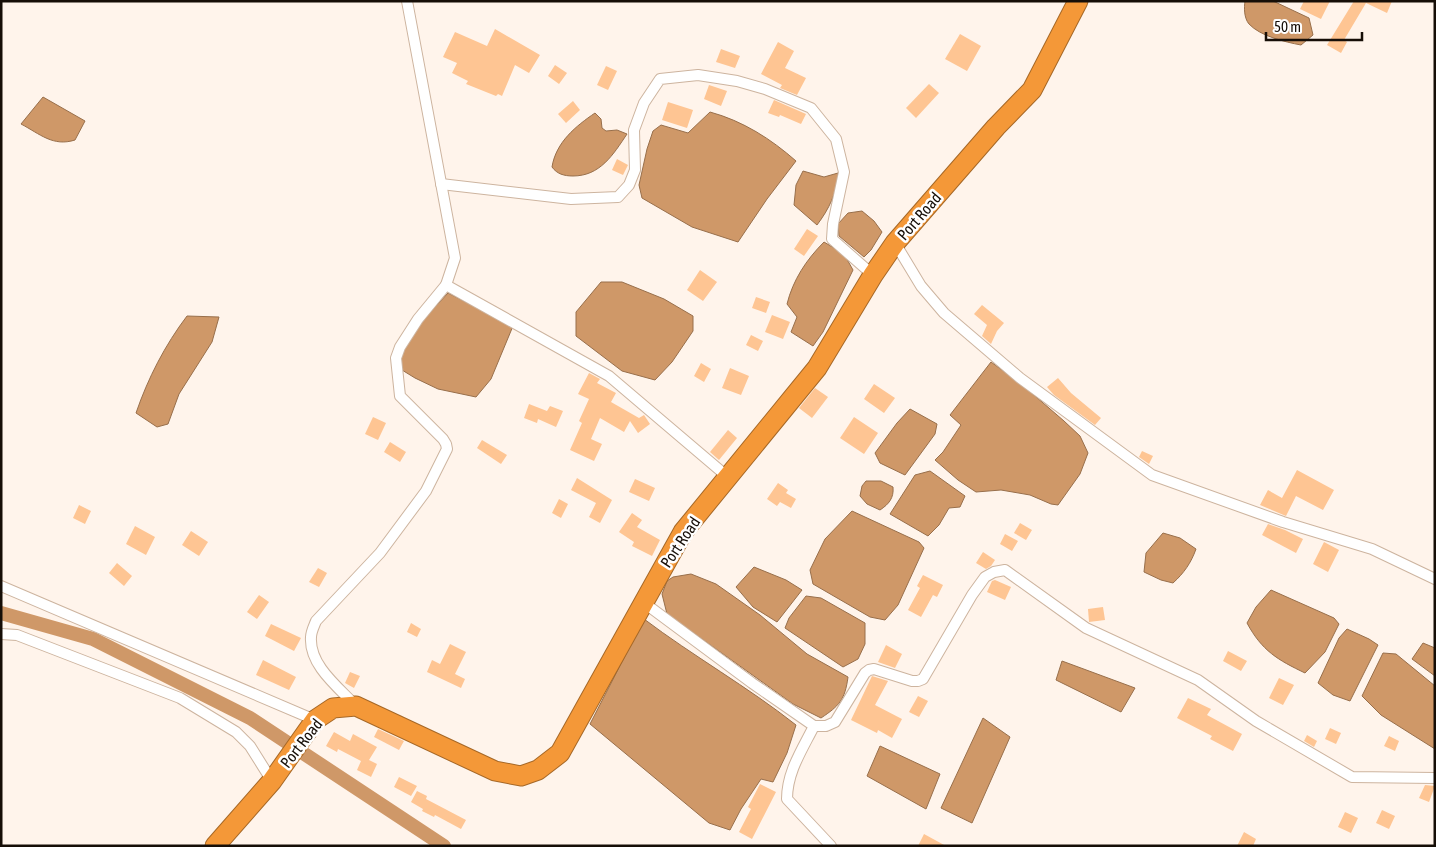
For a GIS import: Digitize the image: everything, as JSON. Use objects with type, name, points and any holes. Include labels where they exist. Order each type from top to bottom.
[{"type":"highway","name":"Port Road","points":[[215,846],[275,776],[311,725],[332,708],[356,706],[495,771],[522,776],[538,770],[560,753],[683,532],[817,368],[873,275],[895,243],[996,127],[1032,90],[1078,1]]},
{"type":"street","points":[[356,706],[317,663],[312,648],[311,636],[316,622],[392,538],[426,491],[447,449],[443,439],[400,396],[396,358],[418,319],[446,286],[455,258],[407,1]]},
{"type":"street","points":[[441,184],[571,199],[618,197],[629,185],[636,170],[634,130],[644,104],[660,79],[698,75],[738,81],[764,89],[811,108],[836,139],[844,172],[833,224],[832,239],[873,275]]},
{"type":"street","points":[[895,243],[921,286],[944,313],[1020,378],[1152,475],[1283,522],[1372,549],[1435,579]]},
{"type":"street","points":[[446,286],[610,376],[729,478]]},
{"type":"street","points":[[643,602],[752,683],[814,726],[826,726],[836,722],[865,673],[874,668],[912,681],[923,679],[972,595],[985,577],[994,572],[1005,570],[1086,628],[1198,680],[1256,721],[1352,778],[1435,778]]},
{"type":"street","points":[[1,586],[311,725]]},
{"type":"street","points":[[1,634],[17,635],[180,698],[236,732],[275,776]]},
{"type":"street","points":[[814,726],[791,772],[787,784],[787,799],[831,846]]},
{"type":"shaded area","points":[[1245,1],[1273,1],[1309,18],[1313,35],[1301,45],[1280,40],[1260,32],[1247,22],[1244,7]]},
{"type":"shaded area","points":[[43,97],[85,121],[75,140],[67,142],[53,141],[21,124]]},
{"type":"shaded area","points":[[710,112],[734,120],[756,132],[777,145],[796,161],[738,242],[692,227],[642,198],[639,185],[653,131],[661,125],[688,133]]},
{"type":"shaded area","points":[[595,113],[601,119],[602,128],[606,131],[617,130],[627,134],[611,157],[591,172],[570,176],[558,173],[552,167],[562,142],[574,129]]},
{"type":"shaded area","points":[[803,171],[824,177],[838,173],[832,200],[817,225],[794,205],[796,185]]},
{"type":"shaded area","points":[[862,211],[874,221],[882,232],[871,250],[864,257],[839,236],[838,224],[848,213]]},
{"type":"shaded area","points":[[824,242],[844,254],[853,270],[823,332],[813,346],[791,332],[797,317],[787,304],[801,271]]},
{"type":"shaded area","points":[[601,282],[622,282],[664,299],[693,316],[693,331],[672,362],[655,380],[622,371],[576,336],[576,312]]},
{"type":"shaded area","points":[[448,293],[513,326],[491,379],[476,397],[438,389],[402,370],[400,355],[410,334]]},
{"type":"shaded area","points":[[187,316],[219,317],[212,342],[179,394],[168,424],[157,427],[136,413],[158,362],[171,338]]},
{"type":"shaded area","points":[[991,362],[1020,383],[1080,436],[1088,453],[1080,474],[1058,505],[1030,495],[1001,490],[976,492],[958,480],[935,460],[943,452],[961,425],[950,415]]},
{"type":"shaded area","points":[[910,409],[937,424],[935,434],[905,475],[880,463],[875,453]]},
{"type":"shaded area","points":[[930,471],[965,496],[960,507],[949,508],[939,525],[928,536],[890,514],[915,475]]},
{"type":"shaded area","points":[[866,481],[881,481],[893,487],[893,494],[890,500],[880,510],[867,504],[860,496],[862,486]]},
{"type":"shaded area","points":[[852,511],[919,542],[924,548],[898,605],[885,620],[870,617],[813,584],[810,570],[825,539]]},
{"type":"shaded area","points":[[1163,533],[1180,538],[1196,549],[1187,567],[1173,583],[1144,572],[1146,553]]},
{"type":"shaded area","points":[[754,567],[786,580],[802,590],[777,622],[753,607],[736,587]]},
{"type":"shaded area","points":[[691,574],[716,584],[760,615],[807,654],[848,677],[843,697],[837,706],[821,718],[793,704],[667,614],[662,594],[667,581],[673,577]]},
{"type":"shaded area","points":[[1271,590],[1334,618],[1339,624],[1325,652],[1305,673],[1287,664],[1265,648],[1247,623],[1256,607]]},
{"type":"shaded area","points":[[806,596],[821,598],[865,623],[865,644],[858,659],[843,667],[785,628],[789,618]]},
{"type":"shaded area","points":[[644,619],[796,725],[787,753],[773,782],[761,779],[741,809],[730,830],[709,823],[590,724]]},
{"type":"shaded area","points":[[1347,629],[1378,645],[1350,701],[1333,695],[1318,683],[1339,638]]},
{"type":"shaded area","points":[[1423,643],[1435,648],[1435,676],[1412,659]]},
{"type":"shaded area","points":[[1383,653],[1396,654],[1435,686],[1435,749],[1381,715],[1362,696]]},
{"type":"shaded area","points":[[1062,661],[1135,688],[1121,712],[1056,680]]},
{"type":"shaded area","points":[[983,718],[1010,737],[972,823],[941,808]]},
{"type":"shaded area","points":[[880,746],[940,774],[926,809],[867,776]]},
{"type":"building","points":[[1304,1],[1330,1],[1321,19],[1300,9]]},
{"type":"building","points":[[1354,1],[1392,1],[1387,13],[1366,3],[1344,40],[1347,42],[1341,53],[1327,45]]},
{"type":"building","points":[[495,29],[540,55],[529,73],[515,65],[502,96],[498,94],[496,96],[466,84],[468,81],[452,73],[457,63],[443,57],[455,32],[487,46]]},
{"type":"building","points":[[960,34],[981,46],[967,71],[945,59]]},
{"type":"building","points":[[778,42],[794,51],[785,68],[806,78],[797,95],[780,88],[782,85],[761,74]]},
{"type":"building","points":[[721,49],[740,56],[735,68],[716,62]]},
{"type":"building","points":[[555,65],[567,73],[559,84],[548,76]]},
{"type":"building","points":[[606,66],[617,71],[608,90],[597,85]]},
{"type":"building","points":[[929,84],[939,93],[916,118],[906,108]]},
{"type":"building","points":[[709,85],[727,91],[721,106],[704,99]]},
{"type":"building","points":[[774,100],[806,114],[801,124],[780,115],[779,117],[768,113]]},
{"type":"building","points":[[573,101],[580,110],[566,123],[558,114]]},
{"type":"building","points":[[668,102],[693,110],[687,128],[662,120]]},
{"type":"building","points":[[617,159],[628,165],[623,175],[612,170]]},
{"type":"building","points":[[807,229],[818,236],[804,256],[794,249]]},
{"type":"building","points":[[700,270],[717,282],[703,301],[687,290]]},
{"type":"building","points":[[756,297],[770,302],[766,313],[752,308]]},
{"type":"building","points":[[982,305],[1004,323],[997,331],[991,344],[982,336],[987,325],[974,314]]},
{"type":"building","points":[[772,315],[790,322],[783,339],[765,332]]},
{"type":"building","points":[[751,335],[763,341],[758,351],[746,345]]},
{"type":"building","points":[[701,363],[711,369],[704,382],[694,376]]},
{"type":"building","points":[[730,368],[749,376],[741,395],[722,388]]},
{"type":"building","points":[[589,373],[600,379],[597,383],[616,393],[611,402],[639,418],[644,415],[650,424],[638,433],[630,421],[624,432],[600,418],[591,439],[602,444],[594,461],[570,450],[582,423],[579,421],[589,399],[578,394]]},
{"type":"building","points":[[1058,378],[1071,393],[1101,418],[1095,425],[1054,395],[1047,387]]},
{"type":"building","points":[[874,384],[895,398],[884,413],[864,399]]},
{"type":"building","points":[[815,388],[828,397],[812,418],[799,408]]},
{"type":"building","points":[[529,404],[547,411],[550,406],[563,411],[556,427],[538,419],[537,423],[524,418]]},
{"type":"building","points":[[373,417],[386,423],[378,440],[365,434]]},
{"type":"building","points":[[854,417],[878,433],[864,454],[840,438]]},
{"type":"building","points":[[728,430],[737,438],[719,460],[710,452]]},
{"type":"building","points":[[482,440],[507,455],[501,464],[477,448]]},
{"type":"building","points":[[390,442],[406,452],[400,462],[384,452]]},
{"type":"building","points":[[1142,451],[1153,456],[1149,464],[1139,457]]},
{"type":"building","points":[[1297,470],[1334,490],[1323,510],[1296,496],[1286,516],[1260,505],[1268,490],[1282,498]]},
{"type":"building","points":[[577,478],[612,500],[600,523],[589,517],[596,503],[571,490]]},
{"type":"building","points":[[635,479],[655,488],[649,501],[629,492]]},
{"type":"building","points":[[778,483],[788,490],[786,493],[796,499],[791,508],[780,502],[777,506],[767,499]]},
{"type":"building","points":[[559,499],[568,504],[561,518],[552,513]]},
{"type":"building","points":[[79,505],[91,511],[85,524],[73,518]]},
{"type":"building","points":[[632,513],[642,520],[637,527],[660,540],[652,556],[632,546],[634,542],[619,532]]},
{"type":"building","points":[[1020,523],[1032,530],[1026,540],[1014,533]]},
{"type":"building","points":[[1268,524],[1303,539],[1296,553],[1262,535]]},
{"type":"building","points":[[135,526],[155,537],[146,555],[126,544]]},
{"type":"building","points":[[191,531],[208,542],[199,556],[182,545]]},
{"type":"building","points":[[1005,534],[1018,541],[1012,551],[1000,544]]},
{"type":"building","points":[[1324,542],[1339,550],[1328,572],[1313,564]]},
{"type":"building","points":[[983,552],[995,560],[986,569],[976,563]]},
{"type":"building","points":[[117,563],[132,576],[124,586],[109,573]]},
{"type":"building","points":[[318,568],[327,573],[319,587],[309,582]]},
{"type":"building","points":[[923,575],[943,585],[937,597],[933,595],[921,617],[908,610],[920,588],[917,586]]},
{"type":"building","points":[[995,580],[1011,587],[1005,600],[987,592],[992,581]]},
{"type":"building","points":[[259,595],[269,602],[257,619],[247,612]]},
{"type":"building","points":[[1103,607],[1105,620],[1089,622],[1088,609]]},
{"type":"building","points":[[411,623],[421,629],[417,637],[407,632]]},
{"type":"building","points":[[271,624],[301,638],[294,651],[265,636]]},
{"type":"building","points":[[450,644],[466,652],[455,674],[465,679],[461,688],[427,672],[432,660],[440,664]]},
{"type":"building","points":[[886,645],[902,654],[895,668],[878,662]]},
{"type":"building","points":[[1228,651],[1247,661],[1241,671],[1223,661]]},
{"type":"building","points":[[263,660],[296,677],[289,690],[256,675]]},
{"type":"building","points":[[350,672],[360,676],[354,688],[345,683]]},
{"type":"building","points":[[872,676],[888,681],[875,705],[902,719],[892,738],[878,730],[877,733],[851,720]]},
{"type":"building","points":[[1279,678],[1294,685],[1283,705],[1269,698]]},
{"type":"building","points":[[918,696],[928,701],[919,717],[909,712]]},
{"type":"building","points":[[1188,698],[1211,709],[1207,715],[1242,734],[1233,751],[1210,739],[1212,736],[1177,718]]},
{"type":"building","points":[[1330,728],[1341,733],[1336,744],[1325,739]]},
{"type":"building","points":[[378,729],[404,741],[399,750],[374,737]]},
{"type":"building","points":[[334,732],[350,741],[353,734],[377,747],[369,760],[377,764],[371,777],[357,770],[361,761],[338,749],[337,752],[326,746]]},
{"type":"building","points":[[1307,735],[1317,741],[1314,747],[1304,741]]},
{"type":"building","points":[[1389,736],[1399,741],[1395,751],[1384,746]]},
{"type":"building","points":[[399,777],[417,786],[411,796],[394,787]]},
{"type":"building","points":[[760,784],[776,792],[752,839],[739,832],[751,809],[748,807]]},
{"type":"building","points":[[1425,785],[1435,786],[1429,802],[1419,798]]},
{"type":"building","points":[[417,791],[427,796],[426,799],[466,820],[461,829],[435,815],[434,817],[422,811],[423,809],[411,802]]},
{"type":"building","points":[[1382,810],[1395,816],[1389,829],[1376,823]]},
{"type":"building","points":[[1345,812],[1358,818],[1351,833],[1338,827]]},
{"type":"building","points":[[1244,832],[1256,839],[1253,846],[1237,846]]},
{"type":"building","points":[[924,834],[946,846],[918,846]]},
{"type":"waterway","points":[[1,613],[93,639],[250,718],[444,846]]}]
